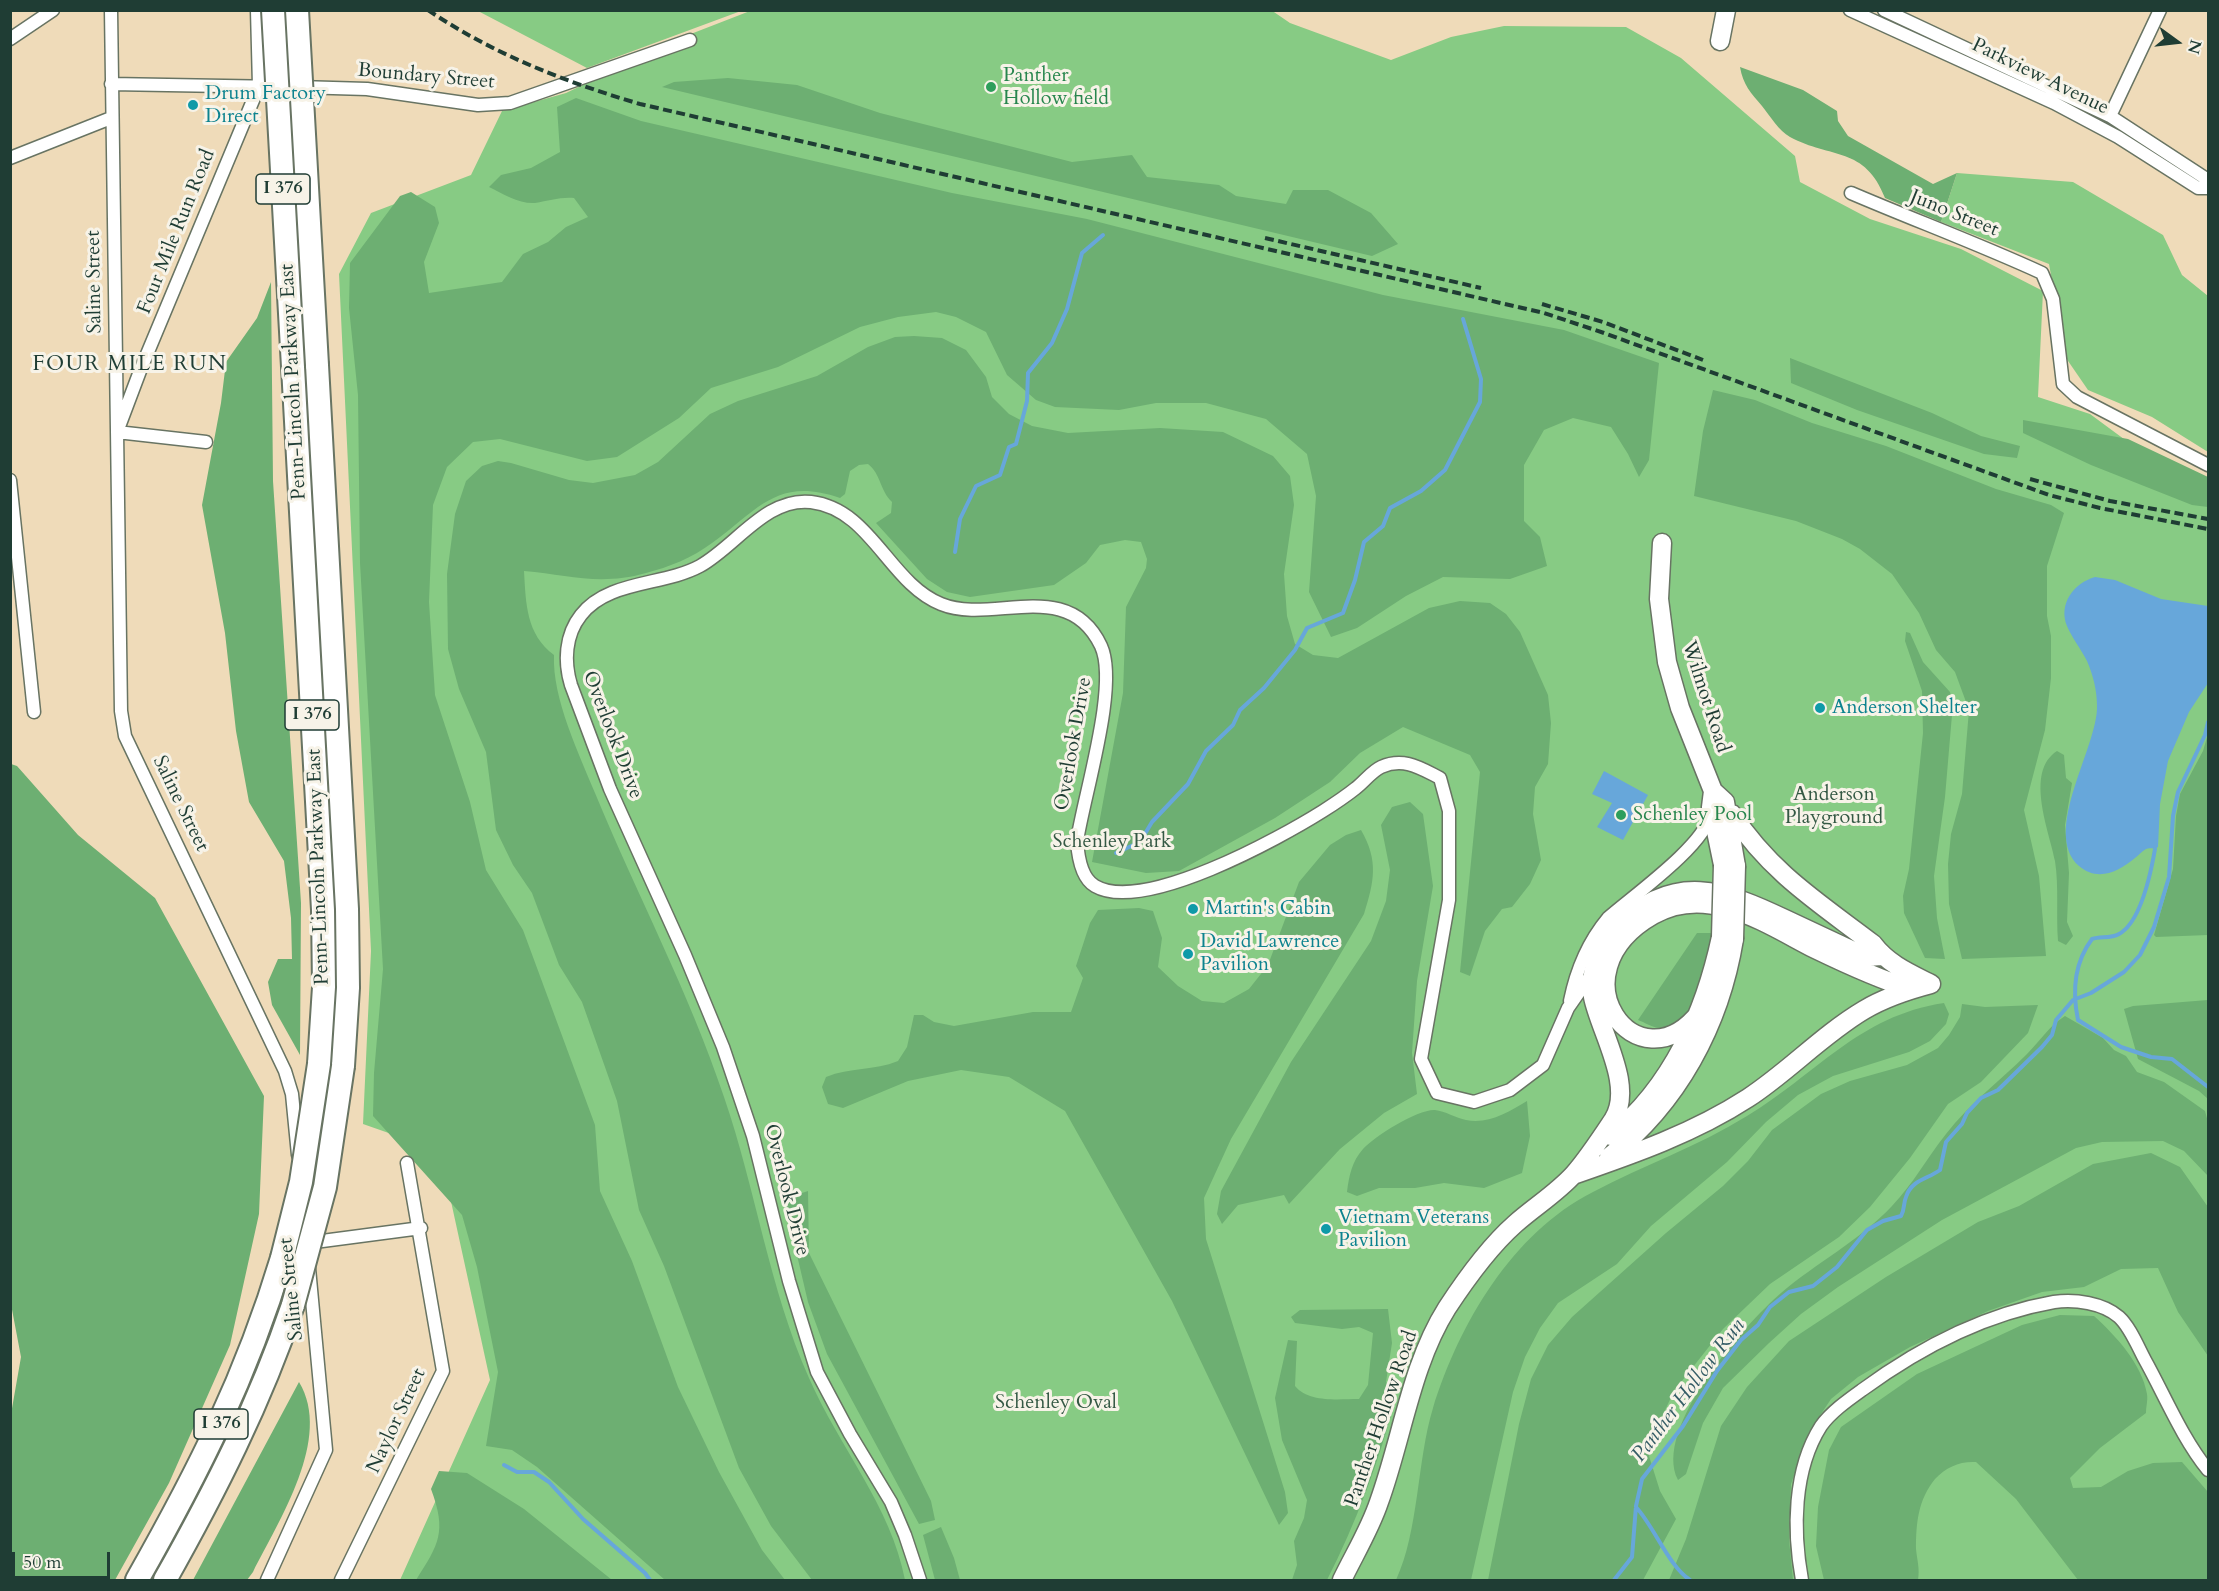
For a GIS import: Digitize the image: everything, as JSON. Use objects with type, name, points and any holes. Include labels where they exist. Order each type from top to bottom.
[{"type":"highway","name":"Penn-Lincoln Parkway East","points":[[137,1581],[195,1478],[229,1407],[258,1334],[282,1258],[301,1182],[319,1064],[324,987],[323,910],[273,10]]},
{"type":"highway","name":"Penn-Lincoln Parkway East","points":[[165,1581],[234,1453],[266,1380],[293,1305],[306,1267],[325,1187],[343,1066],[348,988],[347,909],[297,10]]},
{"type":"main road","points":[[1720,41],[1726,10]]},
{"type":"main road","name":"Wilmot Road","points":[[1593,1160],[1623,1146],[1650,1119],[1688,1068],[1715,1013],[1730,963],[1727,938],[1730,865],[1716,800],[1680,708],[1663,643],[1659,599],[1662,543]]},
{"type":"main road","points":[[1593,1160],[1712,1120],[1749,1098],[1864,1010],[1911,989],[1931,984],[1907,973],[1882,956],[1874,944],[1781,875],[1716,800]]},
{"type":"main road","points":[[1593,1160],[1615,1118],[1619,1101],[1616,1065],[1592,996],[1592,974],[1606,944],[1627,918],[1652,902],[1685,891],[1702,890],[1736,897],[1866,957],[1882,956]]},
{"type":"main road","points":[[1700,1012],[1690,1024],[1674,1033],[1657,1038],[1647,1037],[1630,1031],[1618,1022],[1606,999],[1606,974],[1618,947],[1636,927],[1652,915],[1680,905],[1707,903],[1735,909],[1875,976],[1911,989]]},
{"type":"main road","name":"Wilmot Road","points":[[1593,1160],[1661,1082],[1700,1012],[1714,967],[1727,938]]},
{"type":"main road","points":[[1864,1010],[1882,956]]},
{"type":"main road","name":"Panther Hollow Road","points":[[1342,1581],[1379,1503],[1424,1358],[1446,1310],[1473,1272],[1513,1226],[1593,1160]]},
{"type":"street","points":[[10,39],[53,10]]},
{"type":"street","name":"Saline Street","points":[[111,10],[121,711],[125,736],[285,1071],[292,1094],[307,1244],[326,1450],[267,1581]]},
{"type":"street","name":"Four Mile Run Road","points":[[117,432],[140,371],[260,86],[257,10]]},
{"type":"street","name":"Parkview Avenue","points":[[1850,10],[2054,102],[2118,137],[2198,188],[2207,188],[2205,178],[2110,116],[1884,10]]},
{"type":"street","points":[[2110,116],[2160,10]]},
{"type":"street","name":"Boundary Street","points":[[111,84],[367,89],[478,105],[510,103],[690,40]]},
{"type":"street","points":[[10,158],[111,118]]},
{"type":"street","name":"Juno Street","points":[[1851,193],[1946,234],[1983,246],[2042,273],[2053,299],[2063,384],[2077,397],[2208,465]]},
{"type":"street","points":[[117,432],[206,442]]},
{"type":"street","points":[[10,480],[34,711]]},
{"type":"street","name":"Overlook Drive","points":[[920,1581],[905,1534],[891,1502],[850,1434],[818,1372],[789,1281],[753,1136],[737,1087],[685,955],[590,741],[568,677],[567,653],[576,622],[596,600],[613,592],[678,576],[700,566],[783,505],[811,502],[843,514],[859,525],[921,593],[939,603],[959,610],[1023,605],[1050,607],[1078,620],[1095,635],[1106,659],[1108,673],[1077,841],[1078,859],[1085,875],[1095,886],[1120,892],[1167,885],[1249,854],[1321,812],[1355,789],[1380,767],[1408,762],[1440,778],[1449,811],[1449,900],[1421,1059],[1437,1093],[1473,1102],[1510,1090],[1543,1065],[1568,1008],[1583,960],[1597,931],[1608,918],[1694,845],[1708,825],[1716,800]]},
{"type":"street","name":"Overlook Drive","points":[[1568,1008],[1592,974]]},
{"type":"street","name":"Naylor Street","points":[[341,1581],[443,1371],[421,1228],[408,1162]]},
{"type":"street","points":[[307,1244],[421,1228]]},
{"type":"street","points":[[1802,1581],[1797,1538],[1798,1495],[1806,1460],[1822,1426],[1846,1402],[1893,1368],[1944,1340],[1975,1325],[2055,1302],[2087,1302],[2119,1317],[2138,1346],[2189,1441],[2208,1470]]},
{"type":"green space","name":"Schenley Park","points":[[1271,10],[1290,23],[1391,60],[1451,37],[1504,26],[1626,27],[1681,58],[1795,156],[1800,182],[1870,219],[1961,249],[2043,291],[2038,397],[2090,414],[2208,501],[2208,1580],[400,1580],[490,1380],[440,1151],[363,1124],[371,951],[339,274],[371,213],[471,175],[502,111],[566,93],[683,37],[750,11]]},
{"type":"green space","points":[[478,11],[741,11],[587,68]]},
{"type":"green space","points":[[1740,67],[1803,90],[1837,111],[1838,121],[1848,136],[1933,184],[1957,173],[1941,222],[1885,198],[1877,181],[1857,162],[1805,144],[1786,134],[1748,88]]},
{"type":"green space","points":[[728,78],[797,85],[880,113],[1072,162],[1132,155],[1147,177],[1219,185],[1236,196],[1286,204],[1293,190],[1328,190],[1371,213],[1398,244],[1372,256],[662,87],[674,82]]},
{"type":"green space","points":[[576,98],[641,121],[952,193],[1087,219],[1383,295],[1564,330],[1659,363],[1649,460],[1639,477],[1611,427],[1573,418],[1544,430],[1524,465],[1524,521],[1540,537],[1547,566],[1510,579],[1443,577],[1406,596],[1357,628],[1331,637],[1309,592],[1316,496],[1307,454],[1266,419],[1206,403],[1156,403],[1119,410],[1055,407],[1036,400],[1007,375],[986,332],[956,317],[936,312],[898,317],[860,327],[778,367],[711,388],[679,418],[617,457],[587,461],[500,439],[473,442],[447,467],[433,505],[429,602],[435,695],[470,802],[486,870],[523,930],[595,1125],[600,1191],[632,1261],[678,1387],[719,1472],[762,1550],[785,1580],[665,1580],[537,1467],[512,1450],[486,1446],[498,1372],[477,1267],[462,1215],[373,1116],[374,1073],[383,969],[360,563],[358,395],[349,308],[350,263],[400,196],[411,192],[435,207],[439,223],[424,262],[429,293],[502,282],[523,254],[548,242],[566,227],[588,217],[574,198],[529,203],[511,198],[489,187],[501,175],[531,168],[560,152],[557,107]]},
{"type":"green space","points":[[1957,173],[2073,182],[2163,235],[2182,275],[2208,296],[2208,452],[2152,417],[2088,390],[2066,358],[2049,264],[1941,222]]},
{"type":"green space","points":[[271,282],[273,481],[301,903],[300,1055],[272,1005],[268,982],[278,959],[292,959],[291,918],[284,861],[249,802],[236,731],[225,633],[202,505],[221,403],[226,362],[257,318]]},
{"type":"green space","points":[[895,337],[942,338],[966,350],[986,377],[992,397],[1009,414],[1032,426],[1068,433],[1160,428],[1223,432],[1273,456],[1290,476],[1294,505],[1284,574],[1287,616],[1295,644],[1313,655],[1338,658],[1429,608],[1460,601],[1490,603],[1506,614],[1520,632],[1548,695],[1551,723],[1548,764],[1535,787],[1533,814],[1541,860],[1530,884],[1512,907],[1502,909],[1485,931],[1470,976],[1460,972],[1480,772],[1470,755],[1403,727],[1360,753],[1330,782],[1275,818],[1179,871],[1146,873],[1092,862],[1123,693],[1126,607],[1146,568],[1147,559],[1141,542],[1125,540],[1100,545],[1086,563],[1054,585],[970,597],[947,592],[927,579],[876,523],[891,513],[892,502],[876,473],[868,464],[859,465],[850,471],[845,494],[840,498],[818,492],[800,491],[784,494],[756,508],[696,553],[655,571],[629,577],[599,579],[524,571],[529,618],[538,638],[554,655],[557,689],[574,744],[695,1020],[724,1097],[783,1309],[795,1344],[821,1403],[888,1527],[905,1580],[812,1580],[771,1526],[739,1468],[664,1266],[639,1210],[617,1101],[582,1002],[559,965],[532,893],[513,865],[496,830],[486,752],[459,689],[448,649],[447,574],[455,514],[466,481],[482,466],[498,461],[569,480],[593,483],[635,475],[658,462],[710,414],[738,401],[817,376],[868,347]]},
{"type":"green space","points":[[1790,358],[1932,413],[1981,436],[2020,446],[2017,458],[1984,454],[1857,410],[1791,383]]},
{"type":"green space","points":[[1713,390],[1755,400],[1812,423],[1886,446],[1996,489],[2051,505],[2064,513],[2047,566],[2051,678],[2045,730],[2024,810],[2039,876],[2046,956],[1962,959],[1949,904],[1948,864],[1951,834],[1962,794],[1969,710],[1955,672],[1936,650],[1919,613],[1892,574],[1860,549],[1842,539],[1796,521],[1694,496],[1703,431]]},
{"type":"green space","points":[[2023,420],[2128,439],[2208,477],[2208,507],[2192,505],[2091,465],[2023,433]]},
{"type":"green space","points":[[1906,632],[1910,633],[1923,662],[1950,692],[1953,703],[1945,797],[1934,876],[1937,918],[1945,959],[1925,958],[1904,913],[1903,896],[1909,869],[1923,733],[1922,691],[1905,641]]},
{"type":"green space","points":[[2208,734],[2208,935],[2156,937],[2154,935],[2173,869],[2176,816],[2180,794],[2203,751]]},
{"type":"green space","points":[[2057,751],[2064,755],[2066,778],[2072,783],[2065,825],[2069,873],[2067,922],[2073,936],[2066,945],[2058,941],[2055,861],[2045,819],[2041,788],[2042,773],[2047,761]]},
{"type":"green space","points":[[11,764],[17,766],[78,835],[155,898],[264,1096],[259,1214],[230,1345],[169,1483],[115,1580],[11,1580],[11,1414],[21,1357],[10,1299]]},
{"type":"green space","points":[[1410,802],[1423,814],[1433,886],[1417,981],[1412,1053],[1417,1094],[1384,1113],[1340,1149],[1289,1204],[1284,1195],[1238,1205],[1222,1224],[1217,1214],[1221,1191],[1291,1062],[1371,941],[1386,901],[1390,870],[1381,825],[1392,807]]},
{"type":"green space","points":[[1361,830],[1367,841],[1373,872],[1364,914],[1231,1139],[1204,1198],[1206,1239],[1285,1492],[1288,1513],[1279,1525],[1172,1301],[1065,1111],[1009,1077],[961,1070],[908,1081],[843,1108],[828,1104],[822,1087],[826,1077],[898,1061],[907,1047],[914,1015],[923,1015],[934,1022],[954,1026],[1033,1012],[1071,1012],[1083,978],[1076,966],[1090,923],[1098,910],[1139,908],[1153,911],[1162,938],[1158,967],[1178,986],[1202,1001],[1224,1003],[1249,989],[1268,965],[1299,882],[1330,845],[1346,835]]},
{"type":"green space","points":[[1697,933],[1713,933],[1703,975],[1692,1006],[1673,1025],[1657,1028],[1638,1020]]},
{"type":"green space","points":[[2208,1000],[2208,1099],[2199,1091],[2138,1059],[2124,1009],[2133,1006]]},
{"type":"green space","points":[[1944,1003],[1949,1014],[1946,1024],[1930,1041],[1909,1052],[1833,1076],[1798,1095],[1766,1122],[1727,1162],[1651,1226],[1617,1264],[1558,1303],[1540,1328],[1525,1357],[1513,1392],[1471,1580],[1396,1580],[1404,1561],[1414,1518],[1428,1428],[1444,1376],[1474,1314],[1492,1284],[1537,1231],[1564,1210],[1593,1192],[1709,1137],[1747,1116],[1862,1033],[1914,1010]]},
{"type":"green space","points":[[1962,1004],[1985,1007],[2038,1005],[2028,1033],[1981,1082],[1948,1104],[1910,1158],[1870,1207],[1839,1237],[1770,1284],[1723,1329],[1674,1391],[1654,1434],[1649,1456],[1660,1491],[1676,1519],[1643,1580],[1488,1580],[1519,1424],[1531,1379],[1548,1345],[1572,1317],[1666,1233],[1723,1186],[1748,1161],[1772,1130],[1821,1094],[1850,1081],[1907,1065],[1938,1048],[1960,1017]]},
{"type":"green space","points":[[2065,1016],[2103,1038],[2114,1050],[2126,1056],[2137,1072],[2164,1082],[2205,1111],[2208,1122],[2208,1176],[2184,1151],[2163,1141],[2102,1142],[2076,1148],[1942,1220],[1838,1287],[1801,1314],[1723,1388],[1703,1423],[1686,1474],[1678,1480],[1673,1459],[1678,1434],[1689,1407],[1725,1353],[1781,1293],[1879,1219],[1907,1189],[1955,1123],[2027,1054],[2054,1024]]},
{"type":"green space","points":[[1527,1101],[1530,1136],[1522,1173],[1484,1188],[1444,1183],[1415,1188],[1379,1188],[1357,1196],[1347,1192],[1352,1169],[1363,1149],[1408,1118],[1435,1110],[1466,1120],[1482,1121],[1505,1113]]},
{"type":"green space","points":[[2151,1153],[2180,1167],[2208,1207],[2208,1356],[2178,1312],[2158,1268],[2121,1269],[2084,1287],[2042,1292],[1988,1311],[1910,1347],[1858,1377],[1831,1399],[1809,1432],[1791,1484],[1789,1540],[1793,1580],[1669,1580],[1686,1539],[1721,1426],[1747,1387],[1789,1341],[1886,1277],[1978,1222],[2019,1206],[2093,1164]]},
{"type":"green space","points":[[808,1191],[809,1253],[931,1501],[935,1520],[919,1524],[827,1354],[808,1302],[785,1204],[790,1197]]},
{"type":"green space","points":[[1388,1309],[1392,1343],[1386,1382],[1395,1400],[1374,1469],[1348,1537],[1327,1580],[1292,1580],[1297,1565],[1294,1541],[1304,1518],[1307,1500],[1282,1440],[1275,1398],[1288,1340],[1297,1341],[1295,1386],[1301,1391],[1316,1398],[1359,1399],[1368,1385],[1373,1333],[1359,1327],[1342,1329],[1295,1323],[1291,1317],[1300,1310]]},
{"type":"green space","points":[[2060,1315],[2094,1316],[2111,1332],[2134,1361],[2147,1396],[2146,1413],[2100,1448],[2070,1478],[2073,1488],[2101,1487],[2128,1471],[2153,1463],[2182,1462],[2208,1492],[2208,1580],[2078,1580],[2016,1499],[1976,1462],[1970,1462],[1944,1471],[1935,1479],[1925,1495],[1919,1512],[1917,1530],[1918,1580],[1824,1580],[1816,1546],[1818,1507],[1829,1450],[1841,1427],[1917,1374],[2022,1325]]},
{"type":"green space","points":[[299,1382],[308,1404],[310,1428],[306,1453],[288,1504],[253,1572],[247,1580],[193,1580]]},
{"type":"green space","points":[[439,1471],[467,1473],[524,1509],[612,1580],[416,1580],[430,1557],[438,1537],[439,1516],[431,1489]]},
{"type":"green space","points":[[941,1527],[960,1580],[935,1580],[923,1535]]},
{"type":"water","points":[[2095,577],[2115,580],[2161,599],[2208,606],[2208,683],[2189,712],[2168,761],[2160,804],[2158,847],[2146,849],[2115,871],[2101,874],[2086,871],[2079,866],[2069,851],[2066,832],[2068,811],[2095,723],[2097,706],[2091,672],[2067,626],[2065,610],[2066,602],[2075,589]]},
{"type":"water","name":"Schenley Pool","points":[[1604,771],[1648,795],[1623,840],[1597,827],[1612,803],[1592,794]]},
{"type":"waterway","points":[[955,552],[960,519],[976,486],[1000,475],[1009,447],[1016,444],[1027,401],[1028,373],[1052,343],[1067,309],[1082,253],[1103,235]]},
{"type":"waterway","points":[[1116,853],[1140,842],[1152,822],[1188,784],[1206,751],[1233,725],[1240,710],[1264,688],[1295,650],[1307,628],[1343,613],[1355,580],[1364,542],[1383,526],[1390,508],[1421,491],[1445,470],[1480,402],[1481,379],[1463,319]]},
{"type":"waterway","name":"Panther Hollow Run","points":[[1614,1580],[1632,1557],[1636,1506],[1642,1479],[1683,1426],[1717,1371],[1741,1340],[1758,1325],[1770,1307],[1789,1292],[1813,1286],[1837,1267],[1867,1230],[1883,1221],[1901,1216],[1908,1191],[1920,1180],[1940,1170],[1946,1142],[1962,1124],[1967,1113],[1981,1098],[1998,1090],[2042,1047],[2052,1035],[2056,1020],[2073,1000],[2091,993],[2124,972],[2140,955],[2154,927],[2169,877],[2173,816],[2178,792],[2205,735],[2208,722]]},
{"type":"waterway","points":[[2155,849],[2144,896],[2127,928],[2119,934],[2092,939],[2081,958],[2075,988],[2078,1020],[2121,1047],[2151,1057],[2172,1059],[2208,1087]]},
{"type":"waterway","points":[[504,1465],[517,1472],[534,1472],[549,1482],[583,1519],[645,1573],[650,1580]]},
{"type":"waterway","points":[[1636,1507],[1668,1556],[1690,1580]]},
{"type":"railway","points":[[428,10],[478,40],[530,65],[640,104],[1544,313],[2049,495],[2100,508],[2208,529]]},
{"type":"railway","points":[[1265,238],[1481,288]]},
{"type":"railway","points":[[1542,304],[1603,322],[1703,360]]},
{"type":"railway","points":[[2030,479],[2110,501],[2208,519]]},
{"type":"place","name":"Panther Hollow field","points":[[991,87]]},
{"type":"place","name":"Drum Factory Direct","points":[[193,105]]},
{"type":"place","name":"Anderson Shelter","points":[[1820,708]]},
{"type":"place","name":"Schenley Pool","points":[[1621,815]]},
{"type":"place","name":"Martin's Cabin","points":[[1193,909]]},
{"type":"place","name":"David Lawrence Pavilion","points":[[1188,954]]},
{"type":"place","name":"Vietnam Veterans Pavilion","points":[[1326,1229]]},
{"type":"district","name":"FOUR MILE RUN","points":[[130,365]]},
{"type":"park label","name":"Anderson Playground","points":[[1834,806]]},
{"type":"park label","name":"Schenley Oval","points":[[1056,1403]]}]
